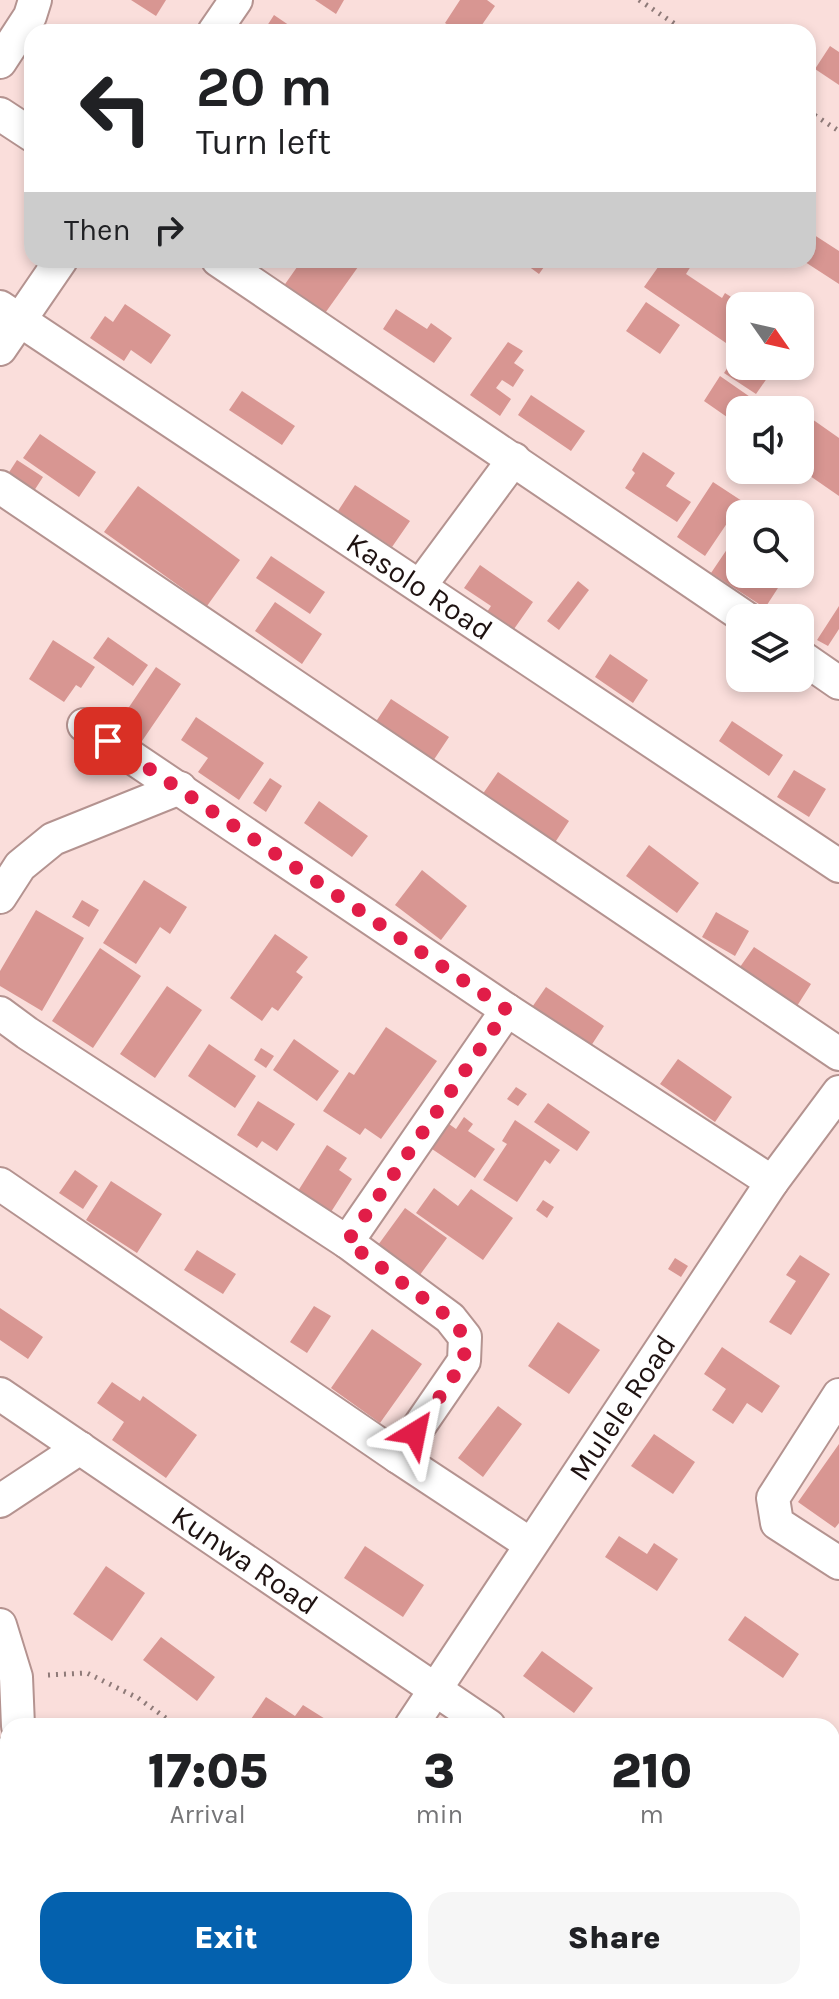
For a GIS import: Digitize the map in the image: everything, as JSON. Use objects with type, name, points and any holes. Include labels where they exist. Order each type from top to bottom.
[{"type":"street","points":[[25,24],[35,0]]},
{"type":"street","points":[[220,24],[236,0]]},
{"type":"street","points":[[0,62],[24,25]]},
{"type":"street","points":[[0,114],[24,130]]},
{"type":"street","points":[[0,349],[10,315],[54,268]]},
{"type":"street","points":[[230,268],[726,604]]},
{"type":"street","name":"Kasolo Road","points":[[10,315],[839,866]]},
{"type":"street","points":[[420,586],[514,459]]},
{"type":"street","points":[[0,487],[839,1054]]},
{"type":"street","points":[[814,666],[839,683]]},
{"type":"street","points":[[84,725],[507,1010],[772,1182]]},
{"type":"street","points":[[0,897],[20,866],[53,839],[180,788]]},
{"type":"street","points":[[347,1242],[507,1010]]},
{"type":"street","points":[[0,1013],[347,1242],[450,1318],[465,1337],[464,1361],[398,1457]]},
{"type":"street","name":"Mulele Road","points":[[417,1718],[772,1182],[839,1092]]},
{"type":"street","points":[[0,1184],[530,1544]]},
{"type":"street","name":"Kunwa Road","points":[[0,1394],[477,1718]]},
{"type":"street","points":[[839,1395],[773,1498],[773,1511],[777,1523],[839,1563]]},
{"type":"street","points":[[0,1501],[80,1448]]},
{"type":"street","points":[[0,1625],[16,1677],[18,1718]]},
{"type":"path","points":[[639,0],[675,24]]},
{"type":"path","points":[[816,116],[839,131]]},
{"type":"path","points":[[16,1677],[87,1673],[138,1698],[166,1718]]},
{"type":"building","points":[[131,0],[166,0],[156,16]]},
{"type":"building","points":[[315,0],[344,0],[336,14]]},
{"type":"building","points":[[460,0],[487,0],[495,6],[483,24],[445,23]]},
{"type":"building","points":[[274,15],[287,24],[268,24]]},
{"type":"building","points":[[830,46],[839,52],[839,85],[816,70]]},
{"type":"building","points":[[816,236],[839,251],[839,284],[814,268]]},
{"type":"building","points":[[296,268],[357,268],[323,316],[283,287]]},
{"type":"building","points":[[657,268],[690,268],[686,274],[722,298],[726,294],[726,343],[644,287]]},
{"type":"building","points":[[646,302],[680,325],[660,354],[626,331]]},
{"type":"building","points":[[125,304],[171,335],[151,364],[131,350],[124,361],[90,338],[105,316],[113,322]]},
{"type":"building","points":[[396,309],[427,329],[431,323],[452,338],[434,363],[383,329]]},
{"type":"building","points":[[508,342],[523,351],[514,363],[524,370],[513,387],[502,380],[496,388],[511,399],[500,416],[470,395]]},
{"type":"building","points":[[720,376],[749,396],[726,396],[726,416],[704,401]]},
{"type":"building","points":[[735,380],[766,380],[756,394]]},
{"type":"building","points":[[242,391],[295,426],[282,445],[229,410]]},
{"type":"building","points":[[531,395],[585,431],[571,451],[518,415]]},
{"type":"building","points":[[814,420],[839,438],[839,496],[814,479]]},
{"type":"building","points":[[40,434],[96,472],[79,497],[23,458]]},
{"type":"building","points":[[643,452],[675,473],[666,486],[691,502],[677,522],[625,488]]},
{"type":"building","points":[[17,460],[43,477],[30,497],[4,480]]},
{"type":"building","points":[[713,482],[740,500],[726,500],[726,525],[705,556],[677,537]]},
{"type":"building","points":[[355,485],[410,521],[392,547],[338,511]]},
{"type":"building","points":[[138,486],[240,560],[207,606],[104,532]]},
{"type":"building","points":[[726,551],[726,583],[711,573]]},
{"type":"building","points":[[271,556],[325,592],[310,614],[256,578]]},
{"type":"building","points":[[480,565],[533,602],[507,639],[481,621],[491,606],[464,588]]},
{"type":"building","points":[[578,581],[589,590],[559,630],[547,621]]},
{"type":"building","points":[[734,588],[778,588],[768,604],[759,604]]},
{"type":"building","points":[[275,602],[322,634],[302,664],[255,631]]},
{"type":"building","points":[[839,606],[839,629],[828,646],[817,640]]},
{"type":"building","points":[[108,637],[148,665],[133,686],[93,658]]},
{"type":"building","points":[[53,640],[95,667],[81,688],[76,685],[64,702],[29,679]]},
{"type":"building","points":[[610,654],[648,680],[633,703],[595,677]]},
{"type":"building","points":[[156,667],[181,684],[142,741],[117,725]]},
{"type":"building","points":[[391,699],[449,737],[431,764],[373,726]]},
{"type":"building","points":[[196,717],[264,763],[239,800],[198,772],[208,758],[181,740]]},
{"type":"building","points":[[732,721],[783,755],[769,776],[719,741]]},
{"type":"building","points":[[794,770],[826,789],[809,817],[777,797]]},
{"type":"building","points":[[498,772],[569,821],[554,844],[482,795]]},
{"type":"building","points":[[270,778],[282,786],[266,812],[253,803]]},
{"type":"building","points":[[319,801],[368,836],[352,857],[304,823]]},
{"type":"building","points":[[649,845],[699,883],[677,913],[626,876]]},
{"type":"building","points":[[422,870],[467,906],[441,940],[395,905]]},
{"type":"building","points":[[144,880],[187,907],[170,934],[160,927],[136,964],[103,943]]},
{"type":"building","points":[[82,900],[99,910],[89,927],[72,917]]},
{"type":"building","points":[[36,910],[84,938],[42,1011],[0,986],[0,971]]},
{"type":"building","points":[[716,912],[749,931],[735,956],[702,937]]},
{"type":"building","points":[[275,934],[308,957],[296,972],[303,977],[278,1011],[272,1007],[262,1021],[230,998]]},
{"type":"building","points":[[754,947],[811,984],[797,1006],[740,967]]},
{"type":"building","points":[[100,948],[141,976],[93,1048],[52,1021]]},
{"type":"building","points":[[167,986],[202,1010],[155,1078],[120,1054]]},
{"type":"building","points":[[546,987],[604,1026],[587,1052],[528,1013]]},
{"type":"building","points":[[386,1027],[437,1061],[381,1139],[365,1128],[360,1135],[323,1111],[349,1072],[354,1075]]},
{"type":"building","points":[[294,1039],[339,1071],[317,1101],[273,1070]]},
{"type":"building","points":[[209,1044],[256,1076],[235,1108],[188,1076]]},
{"type":"building","points":[[261,1048],[274,1056],[266,1068],[254,1060]]},
{"type":"building","points":[[678,1059],[732,1097],[715,1122],[660,1084]]},
{"type":"building","points":[[516,1087],[527,1094],[518,1106],[507,1099]]},
{"type":"building","points":[[258,1101],[295,1124],[277,1151],[262,1141],[257,1148],[237,1135]]},
{"type":"building","points":[[548,1103],[590,1132],[577,1151],[534,1122]]},
{"type":"building","points":[[464,1117],[473,1124],[468,1131],[495,1149],[475,1178],[432,1149],[449,1124],[456,1129]]},
{"type":"building","points":[[515,1120],[560,1150],[550,1164],[545,1160],[517,1202],[483,1180],[507,1144],[502,1141]]},
{"type":"building","points":[[327,1145],[347,1158],[339,1170],[352,1179],[331,1212],[298,1191]]},
{"type":"building","points":[[75,1170],[98,1186],[83,1209],[59,1193]]},
{"type":"building","points":[[111,1181],[162,1214],[137,1253],[86,1220]]},
{"type":"building","points":[[434,1188],[458,1206],[471,1189],[513,1218],[483,1260],[416,1213]]},
{"type":"building","points":[[543,1200],[554,1207],[547,1218],[536,1210]]},
{"type":"building","points":[[405,1208],[447,1238],[414,1283],[373,1252]]},
{"type":"building","points":[[197,1250],[236,1274],[223,1294],[184,1270]]},
{"type":"building","points":[[800,1255],[830,1274],[791,1335],[769,1322],[796,1281],[786,1275]]},
{"type":"building","points":[[675,1258],[688,1266],[681,1277],[668,1269]]},
{"type":"building","points":[[314,1306],[331,1316],[307,1353],[290,1342]]},
{"type":"building","points":[[0,1308],[43,1337],[28,1359],[0,1340]]},
{"type":"building","points":[[558,1322],[600,1350],[569,1394],[528,1366]]},
{"type":"building","points":[[372,1329],[422,1364],[380,1423],[331,1388]]},
{"type":"building","points":[[722,1347],[780,1386],[762,1413],[747,1403],[733,1424],[712,1410],[726,1389],[704,1374]]},
{"type":"building","points":[[112,1382],[140,1401],[143,1396],[197,1435],[166,1478],[112,1440],[124,1422],[97,1403]]},
{"type":"building","points":[[498,1406],[522,1424],[483,1477],[458,1458]]},
{"type":"building","points":[[654,1434],[695,1462],[673,1494],[631,1466]]},
{"type":"building","points":[[839,1444],[839,1523],[835,1528],[798,1502]]},
{"type":"building","points":[[619,1536],[647,1554],[654,1543],[678,1559],[657,1591],[605,1557]]},
{"type":"building","points":[[365,1546],[424,1585],[403,1617],[344,1578]]},
{"type":"building","points":[[106,1566],[145,1593],[112,1641],[73,1614]]},
{"type":"building","points":[[745,1616],[799,1654],[783,1678],[728,1640]]},
{"type":"building","points":[[161,1637],[215,1677],[197,1701],[143,1660]]},
{"type":"building","points":[[542,1651],[593,1688],[574,1713],[523,1676]]},
{"type":"building","points":[[266,1697],[295,1716],[303,1705],[324,1718],[252,1718]]},
{"type":"route","points":[[108,741],[507,1010],[347,1242],[450,1318],[465,1337],[464,1361],[415,1433]]}]
